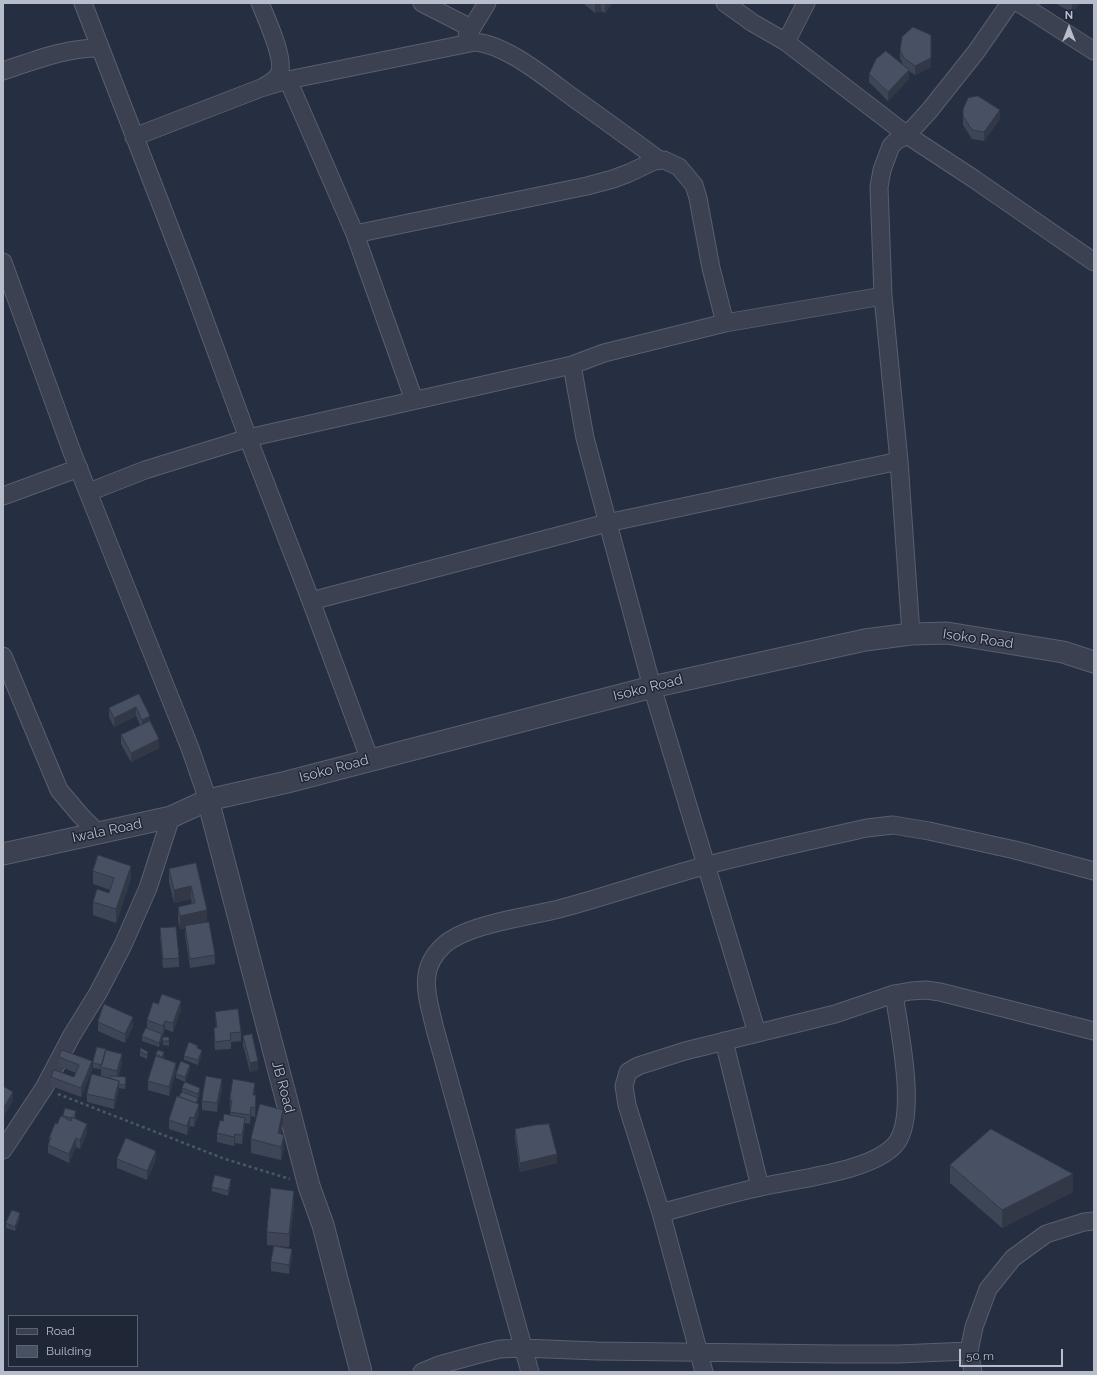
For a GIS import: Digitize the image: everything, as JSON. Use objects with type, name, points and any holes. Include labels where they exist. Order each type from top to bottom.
[{"type":"street","points":[[83,3],[134,137],[188,272],[248,438],[370,760]]},
{"type":"street","points":[[260,3],[275,42],[281,65],[279,74],[276,78],[261,88]]},
{"type":"street","points":[[422,3],[471,28]]},
{"type":"street","points":[[463,44],[487,3]]},
{"type":"street","points":[[725,3],[753,23],[786,42],[907,135],[974,179],[1094,262]]},
{"type":"street","points":[[786,42],[806,3]]},
{"type":"street","points":[[910,634],[899,461],[883,296],[879,187],[882,170],[891,146],[896,141],[907,135],[929,111],[976,52],[1010,3]]},
{"type":"street","points":[[1019,3],[1094,51]]},
{"type":"street","points":[[134,137],[261,88],[288,80],[474,42],[496,46],[533,69],[659,160]]},
{"type":"street","points":[[3,71],[62,51],[100,48]]},
{"type":"street","points":[[288,80],[355,234],[414,400]]},
{"type":"street","points":[[355,234],[587,186],[618,177],[649,163],[659,160],[669,161],[679,167],[694,186],[698,198],[711,268],[725,323]]},
{"type":"street","points":[[3,262],[79,468],[190,748],[208,800]]},
{"type":"street","points":[[89,492],[145,470],[248,438],[572,365],[604,353],[725,323],[883,296]]},
{"type":"street","points":[[572,365],[585,438],[652,687],[705,866],[757,1033]]},
{"type":"street","points":[[311,601],[607,523],[899,461]]},
{"type":"street","points":[[3,496],[79,468]]},
{"type":"street","name":"Isoko Road","points":[[208,800],[287,782],[652,687],[865,640],[910,634],[947,632],[1063,652],[1094,662]]},
{"type":"street","points":[[3,656],[59,790],[98,833]]},
{"type":"street","name":"Iwala Road","points":[[3,854],[171,817],[208,800]]},
{"type":"street","name":"JB Road","points":[[208,800],[309,1186],[323,1225],[361,1372]]},
{"type":"street","points":[[3,1150],[44,1088],[72,1035],[98,993],[123,945],[148,888],[171,817]]},
{"type":"street","points":[[530,1372],[428,998],[426,979],[430,963],[444,945],[463,934],[489,925],[559,909],[705,866],[867,828],[893,825],[929,831],[1015,850],[1094,871]]},
{"type":"street","points":[[704,1372],[661,1213],[627,1105],[624,1086],[628,1072],[638,1066],[685,1051],[836,1014],[894,994],[912,991],[926,990],[940,992],[1094,1031]]},
{"type":"street","points":[[661,1213],[760,1187],[839,1171],[860,1165],[880,1156],[890,1149],[899,1139],[906,1112],[906,1084],[894,994]]},
{"type":"street","points":[[724,1041],[760,1187]]},
{"type":"street","points":[[973,1372],[969,1351],[974,1327],[988,1289],[1013,1258],[1046,1234],[1084,1222],[1094,1217]]},
{"type":"street","points":[[422,1372],[439,1365],[482,1353],[500,1349],[523,1348],[597,1351],[898,1354],[969,1351]]},
{"type":"path","points":[[44,1088],[225,1159],[309,1186]]},
{"type":"building","points":[[913,27],[931,35],[931,58],[915,66],[904,58],[900,50],[902,37]]},
{"type":"building","points":[[886,51],[909,70],[888,92],[869,74],[876,59]]},
{"type":"building","points":[[978,96],[1000,110],[984,132],[972,130],[963,116],[963,109],[968,98]]},
{"type":"building","points":[[139,694],[150,716],[142,720],[136,707],[114,718],[109,708]]},
{"type":"building","points":[[150,721],[159,739],[131,753],[121,735]]},
{"type":"building","points":[[98,855],[131,866],[116,909],[93,902],[97,889],[109,893],[114,878],[93,871]]},
{"type":"building","points":[[196,863],[207,910],[180,916],[178,907],[195,903],[191,886],[174,890],[169,869]]},
{"type":"building","points":[[209,922],[215,955],[190,959],[185,926]]},
{"type":"building","points":[[176,927],[179,958],[163,959],[160,928]]},
{"type":"building","points":[[162,994],[181,1001],[173,1023],[165,1021],[163,1026],[147,1020],[153,1002],[158,1004]]},
{"type":"building","points":[[104,1004],[133,1017],[125,1034],[98,1022]]},
{"type":"building","points":[[238,1009],[241,1032],[230,1033],[231,1040],[215,1042],[214,1028],[217,1027],[215,1012]]},
{"type":"building","points":[[146,1028],[162,1034],[159,1043],[142,1036]]},
{"type":"building","points":[[252,1034],[258,1061],[250,1063],[243,1036]]},
{"type":"building","points":[[163,1037],[169,1037],[169,1041],[163,1041]]},
{"type":"building","points":[[189,1042],[198,1046],[197,1048],[202,1050],[198,1060],[184,1056]]},
{"type":"building","points":[[97,1047],[106,1049],[102,1065],[93,1063]]},
{"type":"building","points":[[141,1048],[148,1052],[147,1055],[140,1051]]},
{"type":"building","points":[[62,1050],[92,1061],[81,1088],[51,1077],[54,1070],[74,1077],[79,1065],[59,1057]]},
{"type":"building","points":[[106,1050],[122,1054],[117,1071],[101,1067]]},
{"type":"building","points":[[158,1050],[164,1052],[162,1057],[156,1054]]},
{"type":"building","points":[[156,1056],[176,1063],[169,1087],[148,1081]]},
{"type":"building","points":[[181,1061],[190,1065],[185,1077],[176,1074]]},
{"type":"building","points":[[92,1074],[119,1081],[114,1100],[87,1094]]},
{"type":"building","points":[[111,1076],[126,1077],[125,1085],[119,1084],[119,1081],[110,1078]]},
{"type":"building","points":[[206,1076],[222,1079],[217,1103],[202,1101]]},
{"type":"building","points":[[233,1079],[255,1083],[253,1095],[256,1095],[255,1108],[251,1107],[250,1115],[230,1112]]},
{"type":"building","points":[[185,1082],[200,1088],[198,1094],[182,1088]]},
{"type":"building","points":[[3,1086],[13,1092],[4,1107],[3,1107]]},
{"type":"building","points":[[182,1092],[198,1098],[196,1103],[179,1097]]},
{"type":"building","points":[[177,1096],[199,1104],[194,1118],[190,1117],[187,1126],[169,1120]]},
{"type":"building","points":[[260,1104],[283,1110],[278,1133],[284,1135],[281,1147],[251,1139]]},
{"type":"building","points":[[65,1108],[76,1111],[74,1118],[63,1116]]},
{"type":"building","points":[[224,1114],[245,1118],[242,1135],[235,1134],[234,1137],[217,1133],[220,1120],[223,1121]]},
{"type":"building","points":[[61,1116],[71,1121],[72,1117],[87,1124],[80,1140],[76,1138],[69,1154],[48,1145],[55,1123],[57,1124]]},
{"type":"building","points":[[549,1124],[557,1154],[520,1163],[515,1129]]},
{"type":"building","points":[[991,1129],[1073,1174],[1002,1210],[950,1165]]},
{"type":"building","points":[[126,1138],[156,1151],[147,1171],[117,1159]]},
{"type":"building","points":[[215,1175],[231,1179],[228,1191],[212,1187]]},
{"type":"building","points":[[271,1188],[294,1191],[289,1234],[267,1232]]},
{"type":"building","points":[[12,1210],[20,1213],[15,1227],[6,1223]]},
{"type":"building","points":[[274,1246],[292,1249],[289,1265],[271,1262]]}]
